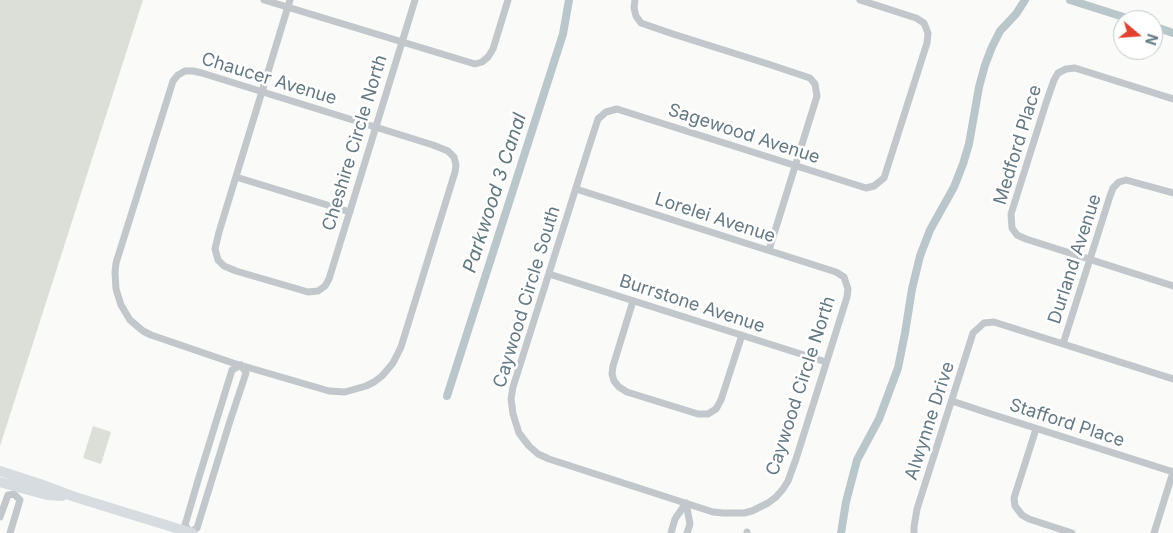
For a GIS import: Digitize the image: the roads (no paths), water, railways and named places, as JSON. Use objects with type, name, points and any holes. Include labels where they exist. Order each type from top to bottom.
[{"type":"street","points":[[264,0],[289,4],[475,64],[482,62],[493,49],[508,0]]},
{"type":"street","name":"Cheshire Circle North","points":[[236,177],[216,241],[215,250],[218,260],[224,266],[308,292],[318,291],[326,286],[415,0]]},
{"type":"street","points":[[635,0],[636,16],[641,22],[802,75],[810,78],[815,84],[817,96],[768,250]]},
{"type":"street","name":"Sagewood Avenue","points":[[606,112],[618,109],[866,188],[874,186],[884,178],[888,170],[927,43],[928,33],[924,23],[916,18],[860,0]]},
{"type":"street","points":[[289,4],[236,177],[350,212]]},
{"type":"street","name":"Medford Place","points":[[1090,259],[1026,239],[1017,234],[1012,228],[1011,214],[1054,80],[1058,73],[1066,69],[1075,68],[1173,99]]},
{"type":"street","name":"Chaucer Avenue","points":[[185,71],[193,71],[262,92],[433,145],[448,151],[454,157],[455,168],[401,347],[393,363],[382,376],[366,386],[345,392],[329,391],[166,341],[143,331],[130,320],[117,297],[116,263],[173,81],[177,75],[185,71]]},
{"type":"street","name":"Caywood Circle South","points":[[606,112],[598,119],[513,387],[511,399],[513,414],[519,433],[538,454],[556,462],[686,503]]},
{"type":"street","name":"Durland Avenue","points":[[1063,344],[1113,188],[1119,182],[1126,180],[1173,193]]},
{"type":"street","name":"Lorelei Avenue","points":[[576,189],[836,272],[844,277]]},
{"type":"street","points":[[1090,259],[1173,286]]},
{"type":"street","name":"Burrstone Avenue","points":[[549,274],[826,362]]},
{"type":"street","name":"Caywood Circle North","points":[[686,503],[714,512],[734,514],[752,511],[768,503],[783,489],[796,459],[847,297],[848,289],[844,277]]},
{"type":"street","points":[[633,301],[613,366],[612,374],[614,381],[619,387],[628,392],[698,414],[708,414],[716,409],[721,400],[742,335]]},
{"type":"street","name":"Alwynne Drive","points":[[914,533],[917,508],[974,333],[984,323],[994,322],[1063,344]]},
{"type":"street","points":[[1063,344],[1173,379]]},
{"type":"street","points":[[241,365],[246,373],[197,528],[191,533],[186,525],[199,477],[232,370],[241,365]]},
{"type":"street","name":"Stafford Place","points":[[952,401],[1173,472]]},
{"type":"street","points":[[1036,429],[1014,498],[1015,506],[1028,519],[1072,533]]},
{"type":"street","points":[[0,471],[75,497],[191,533]]},
{"type":"street","points":[[1154,533],[1173,472]]},
{"type":"street","points":[[0,482],[15,490],[75,497]]},
{"type":"street","points":[[0,517],[8,495],[15,490]]},
{"type":"street","points":[[10,533],[20,500],[15,490]]},
{"type":"street","points":[[671,533],[675,519],[686,503]]},
{"type":"street","points":[[686,503],[690,524],[687,533]]},
{"type":"waterway","name":"Parkwood 3 Canal","points":[[447,396],[563,34],[569,0]]},
{"type":"waterway","points":[[841,533],[846,502],[857,460],[879,419],[898,368],[920,256],[930,230],[954,187],[963,164],[969,144],[979,87],[985,65],[1000,31],[1016,14],[1025,0]]},
{"type":"waterway","points":[[1070,0],[1113,14]]},
{"type":"waterway","points":[[1163,30],[1173,33]]}]
